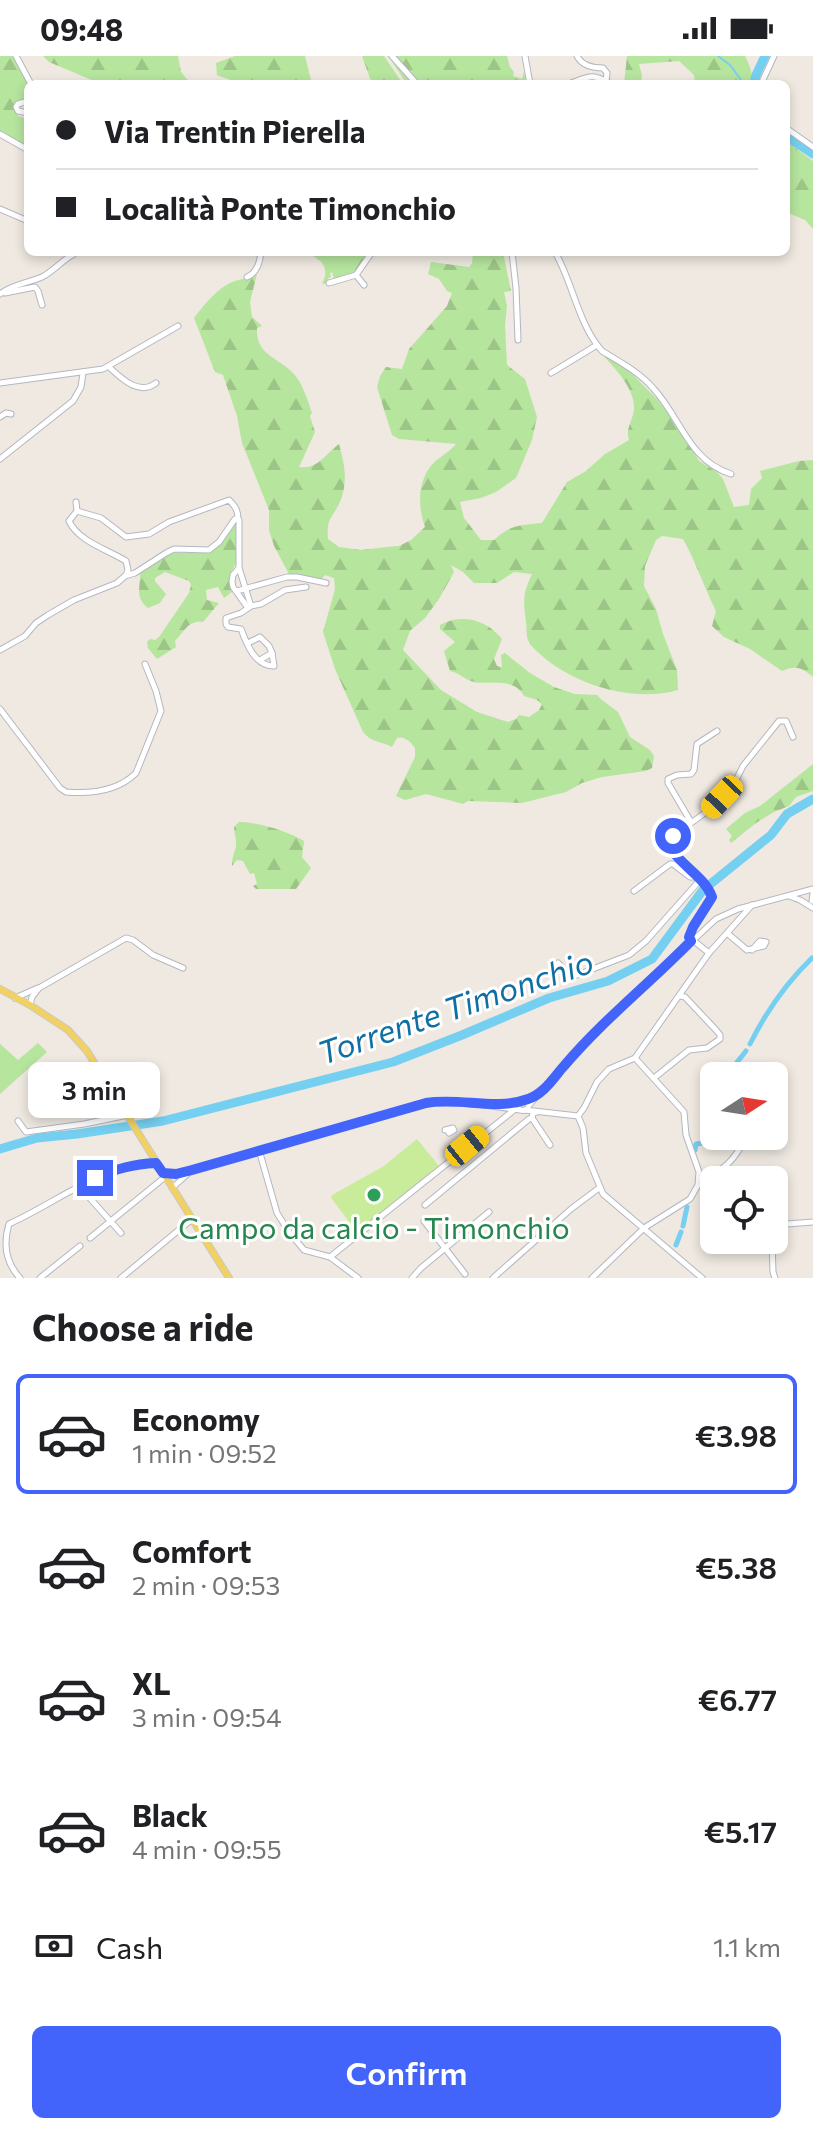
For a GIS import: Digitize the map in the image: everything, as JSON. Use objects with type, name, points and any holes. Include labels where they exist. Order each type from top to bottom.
[{"type":"main road","points":[[0,989],[68,1030],[87,1051],[229,1278]]},
{"type":"street","points":[[16,56],[29,80]]},
{"type":"street","points":[[392,56],[413,80]]},
{"type":"street","points":[[525,56],[529,80]]},
{"type":"street","points":[[577,56],[581,63],[603,68],[608,80]]},
{"type":"street","points":[[763,80],[774,56]]},
{"type":"street","points":[[582,80],[591,77],[604,80]]},
{"type":"street","points":[[24,102],[16,107],[24,112]]},
{"type":"street","points":[[790,131],[813,147]]},
{"type":"street","points":[[0,134],[24,148]]},
{"type":"street","points":[[0,209],[24,219]]},
{"type":"street","points":[[0,294],[16,284],[43,276],[67,256]]},
{"type":"street","points":[[247,277],[255,272],[260,256]]},
{"type":"street","points":[[329,283],[356,275],[369,256]]},
{"type":"street","points":[[512,256],[518,340]]},
{"type":"street","points":[[557,256],[597,345],[654,389],[701,457],[721,471],[733,472]]},
{"type":"street","points":[[356,275],[364,285]]},
{"type":"street","points":[[0,294],[35,287],[42,305]]},
{"type":"street","points":[[0,383],[109,367],[178,326]]},
{"type":"street","points":[[551,373],[597,345]]},
{"type":"street","points":[[109,367],[140,388],[145,389],[156,383]]},
{"type":"street","points":[[0,459],[73,401],[81,387],[83,373]]},
{"type":"street","points":[[0,417],[11,414]]},
{"type":"street","points":[[77,511],[101,518],[126,537],[149,534],[169,522],[229,500],[238,510],[239,568],[249,607]]},
{"type":"street","points":[[0,650],[25,636],[48,615],[74,600],[117,583],[125,576],[128,570],[126,561],[71,527],[69,521],[77,511],[76,502]]},
{"type":"street","points":[[125,576],[174,549],[209,550],[238,519]]},
{"type":"street","points":[[239,568],[232,582],[249,607]]},
{"type":"street","points":[[237,591],[287,577],[326,583]]},
{"type":"street","points":[[248,643],[261,637],[269,646],[274,666],[265,665],[253,655],[241,629],[228,627],[226,618],[285,590],[306,587]]},
{"type":"street","points":[[260,660],[272,653]]},
{"type":"street","points":[[0,709],[66,792],[114,788],[136,773],[161,711],[145,664]]},
{"type":"street","points":[[709,953],[689,937],[712,897],[709,888],[675,855],[670,847],[673,836],[709,810],[734,784],[743,766],[779,721],[788,723],[793,737]]},
{"type":"street","points":[[691,822],[668,779],[691,774],[697,744],[717,731]]},
{"type":"street","points":[[634,891],[670,864],[700,880]]},
{"type":"street","points":[[558,963],[572,977],[629,955],[646,941],[700,880]]},
{"type":"street","points":[[330,1257],[502,1119],[543,1090],[590,1036],[721,916],[802,892],[813,891],[812,905]]},
{"type":"street","points":[[802,892],[804,900],[812,905]]},
{"type":"street","points":[[788,896],[812,905]]},
{"type":"street","points":[[578,1116],[597,1082],[609,1069],[635,1058],[709,953],[752,905]]},
{"type":"street","points":[[727,933],[743,948],[752,950]]},
{"type":"street","points":[[15,998],[39,988],[126,938],[153,955],[183,968]]},
{"type":"street","points":[[30,1005],[39,988]]},
{"type":"street","points":[[654,1078],[689,1050],[707,1048],[721,1038],[685,997],[679,996]]},
{"type":"street","points":[[592,1278],[644,1228],[690,1199],[699,1179],[684,1112],[635,1058]]},
{"type":"street","points":[[90,1238],[176,1174],[426,1103],[449,1100],[523,1106],[578,1116]]},
{"type":"street","points":[[484,1104],[506,1108],[523,1106]]},
{"type":"street","points":[[523,1106],[529,1119],[538,1126]]},
{"type":"street","points":[[502,1119],[506,1108]]},
{"type":"street","points":[[538,1111],[532,1115],[550,1145]]},
{"type":"street","points":[[18,1121],[26,1132],[128,1116]]},
{"type":"street","points":[[578,1116],[586,1153],[599,1188],[702,1278]]},
{"type":"street","points":[[425,1205],[529,1119]]},
{"type":"street","points":[[259,1150],[279,1218],[304,1250],[330,1257],[356,1278]]},
{"type":"street","points":[[728,1166],[740,1150]]},
{"type":"street","points":[[0,1227],[120,1168],[156,1163]]},
{"type":"street","points":[[167,1180],[192,1170]]},
{"type":"street","points":[[167,1180],[176,1174]]},
{"type":"street","points":[[79,1186],[121,1233]]},
{"type":"street","points":[[493,1278],[599,1188]]},
{"type":"street","points":[[412,1278],[489,1212]]},
{"type":"street","points":[[121,1278],[192,1219]]},
{"type":"street","points":[[424,1221],[465,1274]]},
{"type":"street","points":[[788,1224],[813,1222]]},
{"type":"street","points":[[9,1224],[6,1254],[17,1277]]},
{"type":"street","points":[[40,1278],[80,1246]]},
{"type":"street","points":[[772,1254],[775,1278]]},
{"type":"green space","points":[[0,56],[14,56],[26,80],[24,105],[15,111],[24,118],[24,147],[0,134]]},
{"type":"green space","points":[[43,56],[178,56],[181,72],[188,80],[92,80],[49,62]]},
{"type":"green space","points":[[235,56],[305,56],[311,80],[233,80],[217,75],[216,63]]},
{"type":"green space","points":[[362,56],[384,56],[400,80],[371,80]]},
{"type":"green space","points":[[388,56],[507,56],[513,76],[522,79],[524,72],[525,80],[404,80]]},
{"type":"green space","points":[[627,56],[745,56],[752,80],[695,80],[694,75],[679,61],[639,64],[641,80],[624,80]]},
{"type":"green space","points":[[790,144],[813,161],[813,229],[805,220],[790,214]]},
{"type":"green space","points":[[313,256],[368,256],[354,273],[334,279],[332,272],[328,278],[330,282],[325,284],[322,283],[325,275],[320,261]]},
{"type":"green space","points":[[473,256],[504,256],[511,291],[504,292],[507,306],[507,365],[525,379],[537,417],[532,440],[516,478],[496,492],[460,502],[464,518],[481,540],[494,540],[516,527],[542,523],[567,482],[629,440],[634,409],[631,394],[602,354],[624,366],[657,399],[699,461],[723,479],[734,507],[749,505],[751,489],[762,478],[760,471],[813,460],[813,677],[798,668],[782,671],[750,649],[724,637],[712,626],[716,611],[683,539],[662,536],[656,540],[645,566],[644,586],[656,609],[677,670],[678,690],[661,693],[624,692],[587,682],[554,665],[535,649],[527,638],[524,608],[525,592],[532,574],[514,572],[497,583],[474,583],[451,565],[454,572],[439,599],[410,631],[403,650],[441,690],[477,712],[508,722],[519,715],[529,717],[542,704],[524,696],[509,684],[474,682],[450,671],[444,651],[455,642],[440,629],[440,625],[457,619],[474,620],[489,627],[502,639],[494,659],[497,666],[502,667],[501,655],[505,653],[554,687],[575,694],[597,695],[618,712],[630,737],[654,756],[652,768],[646,771],[602,777],[566,792],[522,803],[468,801],[463,804],[426,794],[405,800],[396,796],[415,757],[415,748],[403,738],[397,738],[392,747],[373,740],[363,732],[335,669],[323,632],[335,589],[334,578],[325,575],[321,580],[290,576],[274,546],[269,530],[269,510],[242,443],[237,416],[223,375],[215,372],[194,318],[226,285],[257,274],[250,302],[252,317],[262,326],[257,328],[260,344],[263,350],[296,376],[312,413],[310,416],[315,432],[299,467],[316,464],[339,444],[345,473],[344,487],[329,523],[328,539],[339,547],[361,550],[399,546],[425,527],[420,499],[424,477],[434,463],[456,444],[399,439],[392,435],[377,387],[386,367],[402,369],[409,349],[447,306],[452,293],[439,279],[428,274],[431,262],[469,267]]},
{"type":"green space","points":[[237,519],[237,561],[229,577],[233,591],[224,598],[218,587],[206,590],[207,600],[219,603],[203,622],[187,627],[175,641],[176,647],[157,659],[147,642],[159,637],[189,593],[191,585],[189,581],[165,572],[155,581],[166,594],[160,603],[148,608],[141,600],[140,571],[164,555],[211,551]]},
{"type":"green space","points":[[813,764],[813,791],[796,797],[789,806],[756,823],[731,843],[729,840],[732,836],[726,829]]},
{"type":"green space","points":[[239,822],[273,828],[304,841],[302,857],[311,868],[296,889],[256,889],[253,886],[257,884],[254,873],[250,874],[243,861],[237,860],[232,866],[236,844],[234,827]]},
{"type":"green space","points":[[38,1043],[47,1052],[0,1094],[0,1044],[18,1060]]},
{"type":"green space","points":[[417,1139],[439,1166],[357,1232],[331,1198],[332,1195],[384,1166]]},
{"type":"waterway","points":[[718,56],[730,65],[741,80]]},
{"type":"waterway","points":[[755,80],[765,56]]},
{"type":"waterway","points":[[790,139],[813,154]]},
{"type":"waterway","name":"Torrente Timonchio","points":[[0,1149],[37,1138],[163,1121],[393,1062],[549,998],[608,981],[652,959],[703,890],[771,835],[787,814],[813,799]]},
{"type":"waterway","points":[[750,1044],[777,998],[812,958]]},
{"type":"waterway","points":[[737,1062],[746,1051]]},
{"type":"waterway","points":[[695,1150],[696,1144],[700,1143]]},
{"type":"waterway","points":[[683,1226],[687,1207]]},
{"type":"waterway","points":[[676,1245],[681,1232]]},
{"type":"place","name":"Campo da calcio - Timonchio","points":[[374,1195]]},
{"type":"route","points":[[95,1178],[134,1164],[156,1163],[163,1173],[176,1174],[426,1103],[449,1100],[503,1104],[526,1100],[543,1090],[580,1046],[691,941],[689,937],[693,927],[712,897],[709,888],[675,855],[670,847],[673,836]]}]
